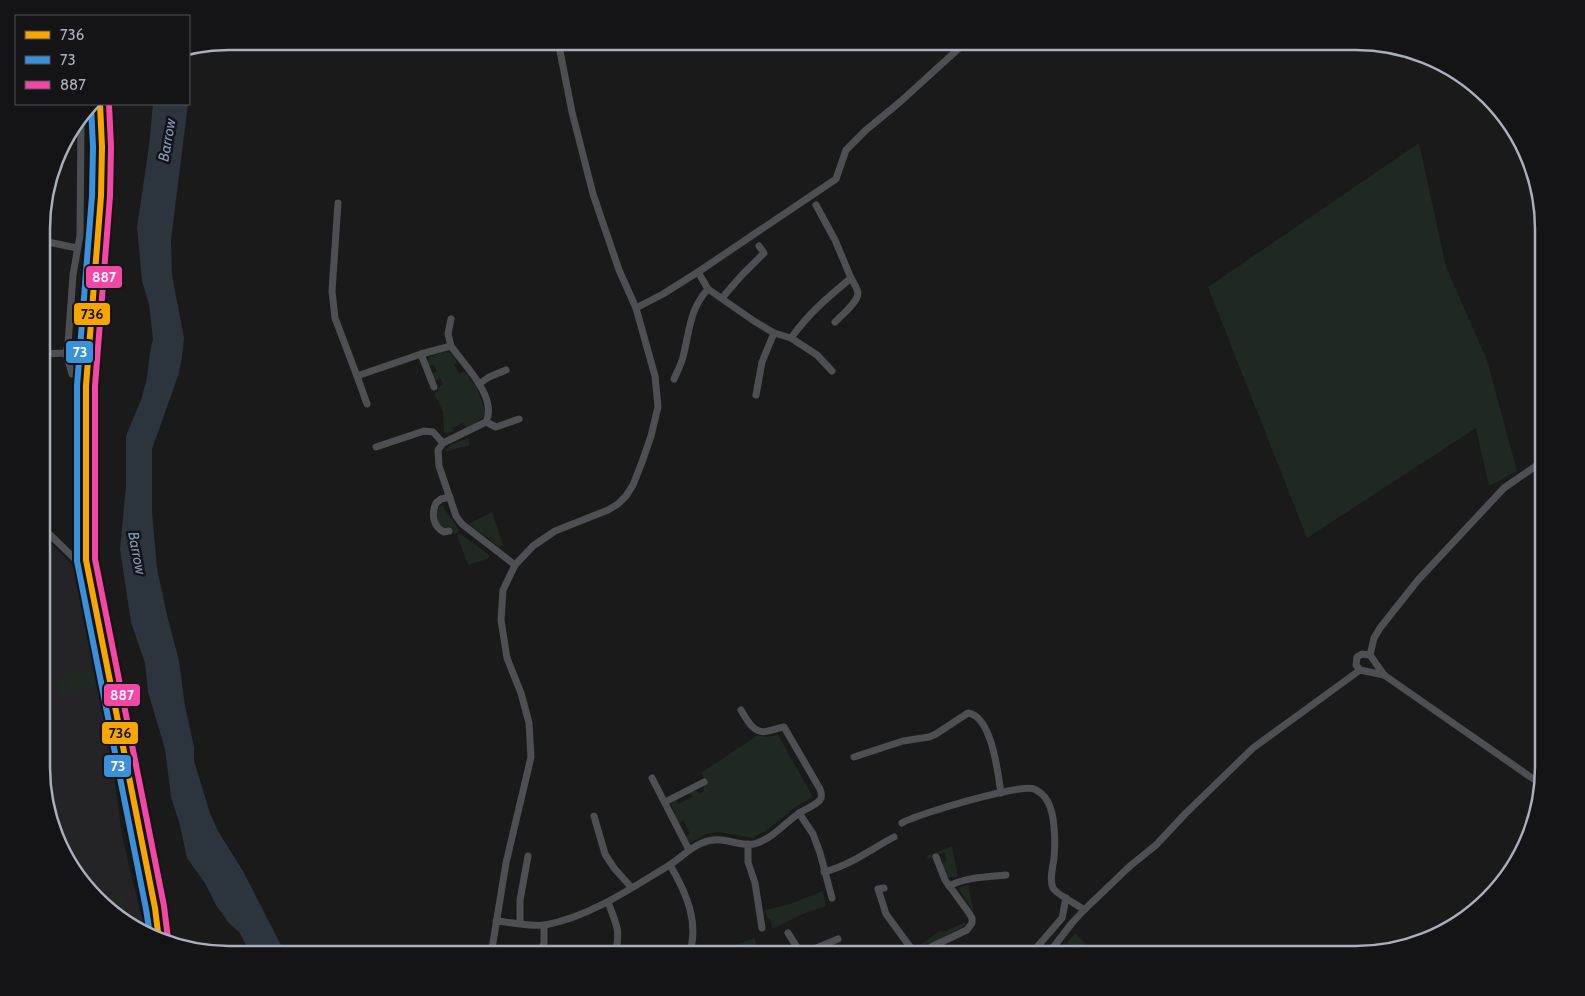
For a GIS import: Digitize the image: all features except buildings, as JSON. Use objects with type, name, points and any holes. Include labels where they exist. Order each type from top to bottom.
[{"type":"main road","points":[[100,105],[102,146],[101,196],[86,386],[86,560],[158,931]]},
{"type":"street","points":[[492,946],[506,863],[530,757],[529,723],[521,693],[508,658],[501,620],[503,590],[515,565],[528,550],[543,538],[555,531],[597,515],[618,504],[626,496],[633,485],[651,436],[658,407],[655,376],[636,308],[619,270],[593,194],[572,112],[560,50]]},
{"type":"street","points":[[636,308],[698,272],[836,179],[846,150],[866,130],[958,50]]},
{"type":"street","points":[[72,374],[66,353],[80,235],[81,129]]},
{"type":"street","points":[[338,203],[332,291],[335,318],[367,404]]},
{"type":"street","points":[[816,205],[835,240],[858,293],[852,306],[835,322]]},
{"type":"street","points":[[50,242],[77,248]]},
{"type":"street","points":[[722,298],[764,253],[758,246]]},
{"type":"street","points":[[698,272],[708,289],[754,321],[774,333],[791,338],[817,355],[832,371]]},
{"type":"street","points":[[791,338],[805,319],[821,303],[851,278]]},
{"type":"street","points":[[674,379],[683,359],[695,307],[708,289]]},
{"type":"street","points":[[450,319],[448,334],[451,346],[480,384],[486,398],[489,417],[486,422],[443,443],[438,450],[439,466],[456,516],[462,524],[515,565]]},
{"type":"street","points":[[756,395],[762,362],[774,333]]},
{"type":"street","points":[[357,376],[451,346]]},
{"type":"street","points":[[50,354],[66,353]]},
{"type":"street","points":[[421,354],[434,387]]},
{"type":"street","points":[[480,384],[506,370]]},
{"type":"street","points":[[486,422],[496,427],[519,419]]},
{"type":"street","points":[[376,447],[424,431],[433,432],[443,443]]},
{"type":"street","points":[[1054,946],[1084,910],[1130,866],[1156,845],[1253,748],[1364,670],[1372,668],[1374,638],[1418,580],[1504,488],[1535,466]]},
{"type":"street","points":[[449,531],[444,532],[438,528],[433,514],[436,503],[441,499],[450,497]]},
{"type":"street","points":[[50,535],[74,558],[86,560]]},
{"type":"street","points":[[1384,675],[1372,657],[1362,654],[1357,657],[1356,665],[1364,670],[1384,675],[1535,780]]},
{"type":"street","points":[[496,921],[544,925],[582,914],[608,902],[704,842],[721,839],[755,844],[773,835],[798,813],[820,800],[822,795],[820,789],[784,727],[768,732],[759,732],[750,724],[742,710]]},
{"type":"street","points":[[854,757],[903,741],[929,737],[968,713],[972,714],[984,725],[989,736],[1002,793]]},
{"type":"street","points":[[652,778],[689,850]]},
{"type":"street","points":[[665,802],[704,782]]},
{"type":"street","points":[[902,823],[918,816],[1030,787],[1042,793],[1047,800],[1052,814],[1055,843],[1052,885],[1057,893],[1084,910]]},
{"type":"street","points":[[798,813],[813,834],[832,898]]},
{"type":"street","points":[[594,816],[605,854],[631,888]]},
{"type":"street","points":[[824,872],[854,860],[894,837]]},
{"type":"street","points":[[748,844],[748,862],[755,884],[762,928]]},
{"type":"street","points":[[520,923],[520,900],[528,856]]},
{"type":"street","points":[[934,946],[967,930],[972,923],[969,913],[945,880],[936,857]]},
{"type":"street","points":[[670,865],[683,887],[690,907],[693,932],[691,946]]},
{"type":"street","points":[[950,886],[954,883],[977,878],[1006,875]]},
{"type":"street","points":[[884,888],[878,889],[886,914],[910,946]]},
{"type":"street","points":[[1038,946],[1062,918],[1066,898]]},
{"type":"street","points":[[608,902],[619,933],[617,946]]},
{"type":"street","points":[[543,946],[544,925]]},
{"type":"street","points":[[788,933],[797,946]]},
{"type":"street","points":[[823,946],[838,940]]},
{"type":"shaded area","points":[[1419,143],[1446,267],[1487,360],[1517,471],[1489,486],[1476,428],[1307,538],[1208,287]]},
{"type":"shaded area","points":[[444,352],[451,353],[457,362],[454,365],[460,374],[464,371],[477,388],[486,414],[469,427],[466,428],[463,423],[452,428],[454,431],[447,434],[444,432],[443,412],[434,393],[443,384],[441,379],[435,380],[431,374],[437,371],[434,365],[429,366],[427,362],[429,357]]},
{"type":"shaded area","points":[[468,438],[470,445],[444,452],[450,445]]},
{"type":"shaded area","points":[[442,505],[459,530],[458,533],[454,534],[452,527],[443,530],[440,526],[436,510]]},
{"type":"shaded area","points":[[492,512],[503,545],[499,547],[469,524]]},
{"type":"shaded area","points":[[461,534],[489,555],[489,557],[468,565],[457,535]]},
{"type":"shaded area","points":[[50,543],[77,570],[112,735],[115,787],[123,840],[140,912],[148,923],[148,927],[120,909],[94,885],[68,846],[53,802],[50,779]]},
{"type":"shaded area","points":[[100,668],[103,686],[72,692],[63,674]]},
{"type":"shaded area","points":[[60,676],[69,692],[59,694],[56,678]]},
{"type":"shaded area","points":[[758,735],[765,737],[778,735],[813,797],[795,807],[770,828],[753,838],[718,832],[706,834],[690,843],[685,837],[690,834],[683,820],[678,823],[671,804],[676,800],[678,804],[692,797],[689,792],[695,790],[700,793],[704,791],[704,786],[707,783],[701,773]]},
{"type":"shaded area","points":[[952,846],[958,876],[948,878],[942,867],[943,863],[947,860],[944,852],[928,859],[927,856]]},
{"type":"shaded area","points":[[968,885],[974,913],[959,889]]},
{"type":"shaded area","points":[[823,891],[826,906],[805,913],[772,929],[771,920],[767,917],[765,910],[790,904]]},
{"type":"shaded area","points":[[123,895],[127,914],[120,909],[107,898]]},
{"type":"shaded area","points":[[966,922],[961,928],[927,946],[918,946],[941,930],[943,932]]},
{"type":"shaded area","points":[[1075,933],[1088,946],[1064,946]]},
{"type":"shaded area","points":[[754,938],[757,946],[733,946]]},
{"type":"water","name":"Barrow","points":[[153,105],[188,105],[171,240],[172,275],[184,338],[178,376],[152,449],[152,512],[157,568],[179,661],[185,706],[194,747],[194,761],[210,813],[218,831],[243,871],[281,946],[246,946],[240,933],[228,922],[216,905],[205,883],[187,858],[180,825],[171,797],[165,749],[148,692],[145,663],[131,622],[120,549],[126,486],[126,436],[141,400],[147,378],[153,339],[149,304],[142,281],[137,227]]},
{"type":"transit line","name":"736","points":[[100,105],[102,147],[101,196],[86,386],[86,560],[155,908],[158,931]]},
{"type":"transit line","name":"887","points":[[109,105],[111,147],[110,196],[95,386],[95,559],[164,906],[167,934]]},
{"type":"transit line","name":"73","points":[[91,114],[92,196],[77,386],[77,561],[149,927]]}]
